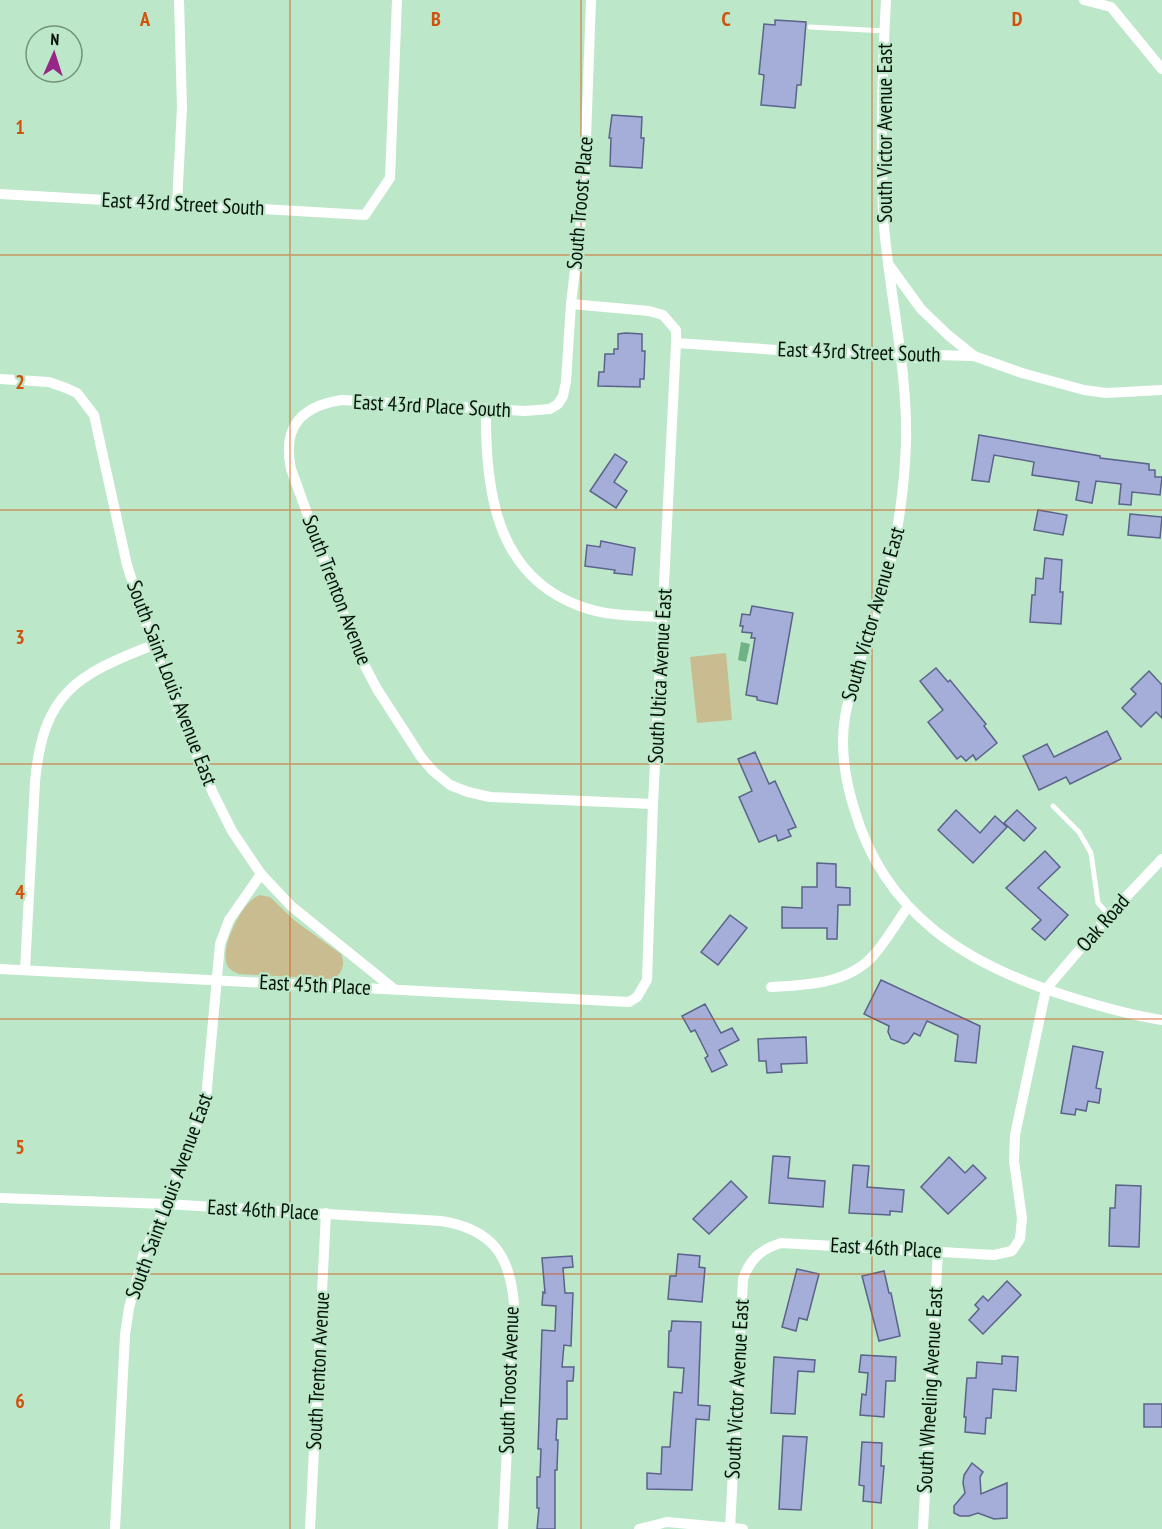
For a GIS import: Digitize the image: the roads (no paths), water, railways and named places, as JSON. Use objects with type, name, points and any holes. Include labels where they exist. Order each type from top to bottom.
[{"type":"street","points":[[177,204],[182,107],[179,0]]},
{"type":"street","name":"East 43rd Street South","points":[[0,194],[365,215],[390,178],[397,0]]},
{"type":"street","name":"South Troost Place","points":[[558,404],[563,396],[566,382],[571,304],[584,194],[591,0]]},
{"type":"street","name":"South Victor Avenue East","points":[[886,0],[882,123],[884,224],[900,357],[906,439],[904,488],[899,526],[886,582],[849,694],[844,722],[846,774],[859,828],[872,856],[908,907],[947,941],[972,957],[1009,975],[1046,989]]},
{"type":"street","points":[[1084,0],[1111,7],[1162,69]]},
{"type":"street","points":[[889,264],[921,309],[974,356]]},
{"type":"street","points":[[571,304],[649,311],[663,315],[676,330],[676,343]]},
{"type":"street","name":"East 43rd Street South","points":[[676,343],[917,358],[934,355],[974,356],[1022,373],[1084,390],[1106,393],[1162,390]]},
{"type":"street","name":"South Utica Avenue East","points":[[629,1002],[637,997],[647,980],[653,804],[676,343]]},
{"type":"street","name":"South Saint Louis Avenue East","points":[[0,379],[49,382],[66,388],[77,393],[94,415],[127,565],[153,645],[213,793],[232,831],[261,874],[291,906],[394,989]]},
{"type":"street","name":"East 43rd Place South","points":[[306,412],[329,402],[342,400],[541,411],[558,404]]},
{"type":"street","points":[[486,408],[489,482],[497,514],[506,539],[520,562],[537,583],[553,594],[579,606],[611,615],[663,617]]},
{"type":"street","name":"South Trenton Avenue","points":[[306,412],[297,421],[289,442],[288,455],[291,469],[357,651],[377,689],[421,757],[433,771],[450,785],[490,797],[653,804]]},
{"type":"street","points":[[25,970],[35,782],[37,756],[42,736],[59,702],[72,686],[109,662],[153,645]]},
{"type":"street","name":"Oak Road","points":[[1046,989],[1108,915],[1162,859]]},
{"type":"street","name":"South Saint Louis Avenue East","points":[[115,1529],[125,1335],[129,1308],[144,1253],[166,1204],[206,1099],[220,944],[229,920],[261,874]]},
{"type":"street","points":[[771,987],[806,985],[836,979],[853,971],[872,957],[908,907]]},
{"type":"street","name":"East 45th Place","points":[[0,969],[629,1002]]},
{"type":"street","points":[[1046,989],[1162,1020]]},
{"type":"street","name":"East 46th Place","points":[[758,1254],[781,1243],[994,1255],[1005,1254],[1016,1249],[1020,1239],[1022,1218],[1014,1161],[1015,1135],[1046,989]]},
{"type":"street","name":"East 46th Place","points":[[0,1198],[166,1204],[441,1221],[457,1223],[487,1237]]},
{"type":"street","name":"South Trenton Avenue","points":[[310,1529],[326,1213]]},
{"type":"street","name":"South Troost Avenue","points":[[487,1237],[509,1271],[514,1304],[503,1529]]},
{"type":"street","name":"South Wheeling Avenue East","points":[[922,1529],[938,1251]]},
{"type":"street","name":"South Victor Avenue East","points":[[730,1529],[744,1280],[748,1266],[758,1254]]},
{"type":"street","points":[[639,1529],[667,1522],[743,1529]]},
{"type":"lane","points":[[810,27],[885,31]]},
{"type":"lane","points":[[1053,806],[1079,832],[1091,853],[1098,903],[1108,915]]}]
